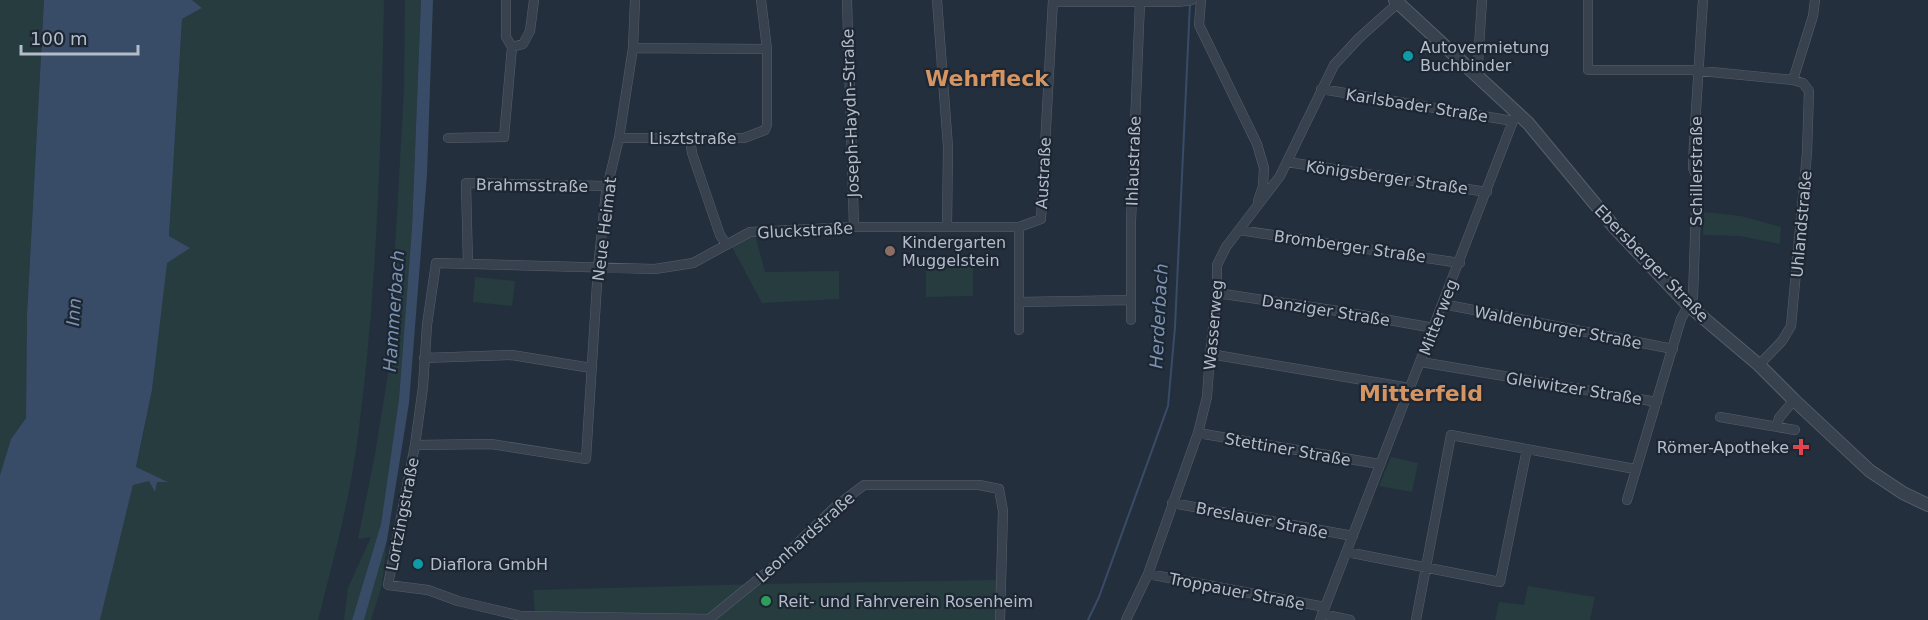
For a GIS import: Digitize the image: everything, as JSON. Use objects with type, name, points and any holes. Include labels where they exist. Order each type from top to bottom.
[{"type":"street","points":[[448,138],[504,137],[513,47],[506,36],[506,0]]},
{"type":"street","points":[[513,47],[523,44],[530,32],[534,0]]},
{"type":"street","name":"Neue Heimat","points":[[415,445],[491,444],[586,459],[598,268],[607,186],[619,138],[633,48],[635,0]]},
{"type":"street","points":[[633,48],[767,49],[761,0]]},
{"type":"street","name":"Joseph-Haydn-Straße","points":[[846,0],[854,227]]},
{"type":"street","points":[[938,0],[948,147],[947,225]]},
{"type":"street","points":[[1053,1],[1192,0]]},
{"type":"street","points":[[1201,0],[1199,25],[1257,144],[1264,168],[1263,186],[1255,209]]},
{"type":"street","points":[[1470,70],[1478,63],[1482,0]]},
{"type":"street","points":[[1588,0],[1588,70],[1700,70],[1793,80],[1815,2]]},
{"type":"street","name":"Schillerstraße","points":[[1627,500],[1681,319],[1693,297],[1697,178],[1693,168],[1703,0]]},
{"type":"street","name":"Austraße","points":[[1019,330],[1019,227],[1041,219],[1053,1]]},
{"type":"street","name":"Wasserweg","points":[[1126,620],[1148,573],[1198,433],[1207,397],[1217,293],[1217,265],[1226,247],[1280,176],[1334,65],[1397,1]]},
{"type":"street","name":"Ebersberger Straße","points":[[1397,1],[1470,70],[1516,118],[1528,123],[1615,228],[1688,305],[1759,364],[1870,471],[1928,506]]},
{"type":"street","name":"Ihlaustraße","points":[[1131,320],[1131,221],[1140,2]]},
{"type":"street","name":"Lisztstraße","points":[[619,138],[744,138],[765,130],[767,125],[767,49]]},
{"type":"street","name":"Uhlandstraße","points":[[1759,364],[1782,341],[1791,326],[1794,307],[1810,101],[1809,91],[1803,83],[1793,80]]},
{"type":"street","name":"Karlsbader Straße","points":[[1321,89],[1516,118]]},
{"type":"street","name":"Mitterweg","points":[[1322,614],[1516,118]]},
{"type":"street","points":[[690,139],[692,153],[720,236],[726,244]]},
{"type":"street","name":"Königsberger Straße","points":[[1287,162],[1486,192]]},
{"type":"street","name":"Brahmsstraße","points":[[468,264],[466,183],[607,186]]},
{"type":"street","name":"Gluckstraße","points":[[436,263],[655,269],[693,263],[750,232],[947,225],[1019,227]]},
{"type":"street","name":"Bromberger Straße","points":[[1239,230],[1460,263]]},
{"type":"street","name":"Lortzingstraße","points":[[436,263],[427,325],[423,387],[415,445],[388,585],[428,590],[458,601],[521,616],[709,620]]},
{"type":"street","name":"Danziger Straße","points":[[1217,293],[1434,328]]},
{"type":"street","points":[[1019,302],[1131,300]]},
{"type":"street","name":"Waldenburger Straße","points":[[1443,304],[1673,349]]},
{"type":"street","points":[[1210,354],[1410,388]]},
{"type":"street","points":[[424,358],[512,355],[591,368]]},
{"type":"street","name":"Gleiwitzer Straße","points":[[1421,362],[1657,402]]},
{"type":"street","points":[[1777,426],[1779,418],[1794,400]]},
{"type":"street","points":[[1720,417],[1795,430]]},
{"type":"street","name":"Stettiner Straße","points":[[1198,433],[1379,464]]},
{"type":"street","points":[[1416,620],[1451,435],[1635,469]]},
{"type":"street","points":[[1347,552],[1500,582],[1527,449]]},
{"type":"street","name":"Leonhardstraße","points":[[709,620],[772,568],[835,507],[864,485],[979,484],[999,489],[1003,511],[1000,620]]},
{"type":"street","name":"Breslauer Straße","points":[[1172,503],[1353,536]]},
{"type":"street","name":"Troppauer Straße","points":[[1148,573],[1350,620]]},
{"type":"green space","points":[[0,0],[44,0],[27,315],[26,418],[11,439],[0,475]]},
{"type":"green space","points":[[192,0],[384,0],[377,222],[364,388],[350,488],[318,620],[100,620],[133,485],[149,480],[155,491],[157,482],[167,481],[136,468],[152,390],[169,237],[182,19],[202,8]]},
{"type":"green space","points":[[405,0],[421,0],[412,228],[399,399],[381,524],[352,620],[344,620],[348,588],[371,537],[358,539],[388,374],[404,89]]},
{"type":"green space","points":[[1704,212],[1741,216],[1781,227],[1780,244],[1740,236],[1703,235]]},
{"type":"green space","points":[[755,235],[765,272],[839,271],[839,299],[762,303],[731,245]]},
{"type":"green space","points":[[973,267],[973,296],[926,297],[926,268]]},
{"type":"green space","points":[[475,277],[515,281],[512,306],[473,302]]},
{"type":"green space","points":[[1391,457],[1418,463],[1412,492],[1379,486]]},
{"type":"green space","points":[[387,540],[382,585],[371,620],[364,620]]},
{"type":"green space","name":"Reit- und Fahrverein Rosenheim","points":[[999,580],[995,620],[716,620],[718,617],[535,612],[533,590],[763,584]]},
{"type":"green space","points":[[1528,586],[1595,597],[1590,620],[1495,620],[1499,602],[1524,605]]},
{"type":"water","name":"Inn","points":[[44,0],[192,0],[202,8],[182,19],[169,236],[190,248],[167,263],[152,390],[136,467],[168,482],[157,482],[155,492],[149,481],[133,485],[100,620],[0,620],[0,475],[11,439],[26,418],[27,315]]},
{"type":"water","points":[[421,0],[433,0],[427,174],[409,403],[387,540],[364,620],[352,620],[381,524],[399,399],[412,228]]},
{"type":"waterway","name":"Herderbach","points":[[1088,620],[1099,597],[1168,406],[1175,327],[1190,3]]},
{"type":"place","name":"Autovermietung Buchbinder","points":[[1408,56]]},
{"type":"place","name":"Kindergarten Muggelstein","points":[[890,251]]},
{"type":"place","name":"Römer-Apotheke","points":[[1801,447]]},
{"type":"place","name":"Diaflora GmbH","points":[[418,564]]},
{"type":"place","name":"Reit- und Fahrverein Rosenheim","points":[[766,601]]},
{"type":"district","name":"Wehrfleck","points":[[987,78]]},
{"type":"district","name":"Mitterfeld","points":[[1421,393]]},
{"type":"water label","name":"Hammerbach","points":[[394,311]]}]
